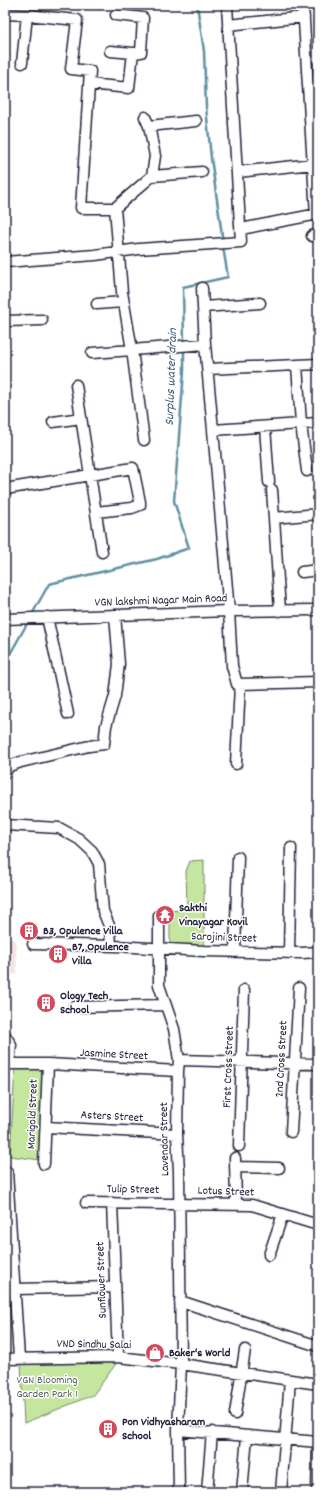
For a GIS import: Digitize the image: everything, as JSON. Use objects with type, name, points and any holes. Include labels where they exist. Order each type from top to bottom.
[{"type":"street","points":[[5,262],[118,253],[139,249],[241,242],[227,5]]},
{"type":"street","points":[[241,229],[317,214],[303,5]]},
{"type":"street","points":[[5,14],[77,20],[71,69],[90,71],[81,208],[115,208],[152,176],[202,172]]},
{"type":"street","points":[[110,51],[133,53],[141,52],[143,18],[116,15]]},
{"type":"street","points":[[22,63],[27,16]]},
{"type":"street","points":[[228,25],[304,17]]},
{"type":"street","points":[[89,84],[129,88],[133,53]]},
{"type":"street","points":[[152,176],[155,156],[147,122],[196,121]]},
{"type":"street","points":[[238,172],[313,164]]},
{"type":"street","points":[[115,208],[118,253],[124,302],[144,440]]},
{"type":"street","points":[[202,288],[205,344],[229,611],[232,666],[237,684],[318,682]]},
{"type":"street","points":[[97,304],[124,302]]},
{"type":"street","points":[[203,307],[260,303]]},
{"type":"street","points":[[5,321],[42,320]]},
{"type":"street","points":[[92,353],[205,344]]},
{"type":"street","points":[[208,369],[318,364]]},
{"type":"street","points":[[297,365],[301,424],[307,471]]},
{"type":"street","points":[[76,385],[102,552]]},
{"type":"street","points":[[53,422],[82,418]]},
{"type":"street","points":[[212,430],[318,423]]},
{"type":"street","points":[[265,427],[274,518],[280,611]]},
{"type":"street","points":[[5,489],[133,468],[140,502],[137,506],[96,512]]},
{"type":"street","points":[[274,518],[318,514]]},
{"type":"street","points":[[302,572],[318,570]]},
{"type":"street","name":"VGN lakshmi Nagar Main Road","points":[[5,619],[229,611],[318,610]]},
{"type":"street","points":[[5,773],[9,766],[21,762],[89,746],[104,744],[106,726],[115,696],[118,664],[115,615]]},
{"type":"street","points":[[47,617],[68,714]]},
{"type":"street","points":[[236,764],[240,685]]},
{"type":"street","points":[[5,825],[59,828],[79,839],[92,851],[99,864],[103,911],[110,928],[108,946]]},
{"type":"street","points":[[289,953],[291,848]]},
{"type":"street","points":[[235,952],[238,857]]},
{"type":"street","name":"Lavendar Street","points":[[159,915],[159,984],[174,1029],[179,1060],[177,1134],[182,1364],[178,1430],[179,1492]]},
{"type":"street","name":"Sarojini Street","points":[[34,944],[235,952],[318,952]]},
{"type":"street","name":"2nd Cross Street","points":[[291,1132],[299,988]]},
{"type":"street","name":"First Cross Street","points":[[239,1146],[244,990]]},
{"type":"street","points":[[74,1007],[166,1005]]},
{"type":"street","points":[[5,1035],[12,1045],[7,1066]]},
{"type":"street","points":[[179,1060],[318,1064]]},
{"type":"street","name":"Jasmine Street","points":[[7,1066],[48,1064],[178,1072]]},
{"type":"street","name":"Marigold Street","points":[[44,1164],[48,1064]]},
{"type":"street","name":"Asters Street","points":[[46,1127],[177,1134]]},
{"type":"street","points":[[236,1204],[235,1163],[280,1168]]},
{"type":"street","points":[[6,1173],[19,1358]]},
{"type":"street","name":"Tulip Street","points":[[86,1203],[179,1204]]},
{"type":"street","name":"Sunflower Street","points":[[112,1203],[118,1356]]},
{"type":"street","name":"Lotus Street","points":[[179,1204],[254,1205],[318,1225]]},
{"type":"street","points":[[269,1255],[283,1214]]},
{"type":"street","points":[[15,1289],[115,1287]]},
{"type":"street","points":[[180,1301],[318,1346]]},
{"type":"street","points":[[235,1414],[246,1350]]},
{"type":"street","name":"VND Sindhu Salai","points":[[5,1359],[118,1356],[318,1384]]},
{"type":"street","points":[[281,1492],[284,1439],[290,1380]]},
{"type":"street","points":[[178,1430],[318,1442],[317,1492]]},
{"type":"street","points":[[207,1492],[212,1432]]},
{"type":"street","points":[[242,1492],[247,1436]]},
{"type":"shaded area","points":[[5,937],[16,940],[17,974],[5,974]]},
{"type":"green space","points":[[204,860],[204,951],[170,949],[170,911],[187,909],[186,871],[190,861]]},
{"type":"green space","points":[[15,1067],[44,1069],[40,1160],[10,1156]]},
{"type":"green space","name":"VGN Blooming Garden Park 1","points":[[118,1361],[93,1395],[24,1423],[21,1363]]},
{"type":"waterway","name":"Surplus water drain","points":[[197,5],[204,51],[206,107],[211,158],[223,242]]},
{"type":"waterway","name":"Surplus water drain","points":[[184,344],[183,287],[228,277],[223,247]]},
{"type":"waterway","name":"Surplus water drain","points":[[31,616],[49,584],[157,559],[189,548],[174,501],[184,371],[184,349]]},
{"type":"waterway","name":"Surplus water drain","points":[[5,663],[28,622]]},
{"type":"place","name":"Sakthi Vinayagar Kovil","points":[[165,915]]},
{"type":"place","name":"B3, Opulence Villa","points":[[29,931]]},
{"type":"place","name":"B7, Opulence Villa","points":[[58,954]]},
{"type":"place","name":"Ology Tech School","points":[[46,1003]]},
{"type":"place","name":"Baker's World","points":[[155,1353]]},
{"type":"place","name":"Pon Vidhyasharam School","points":[[108,1429]]}]
